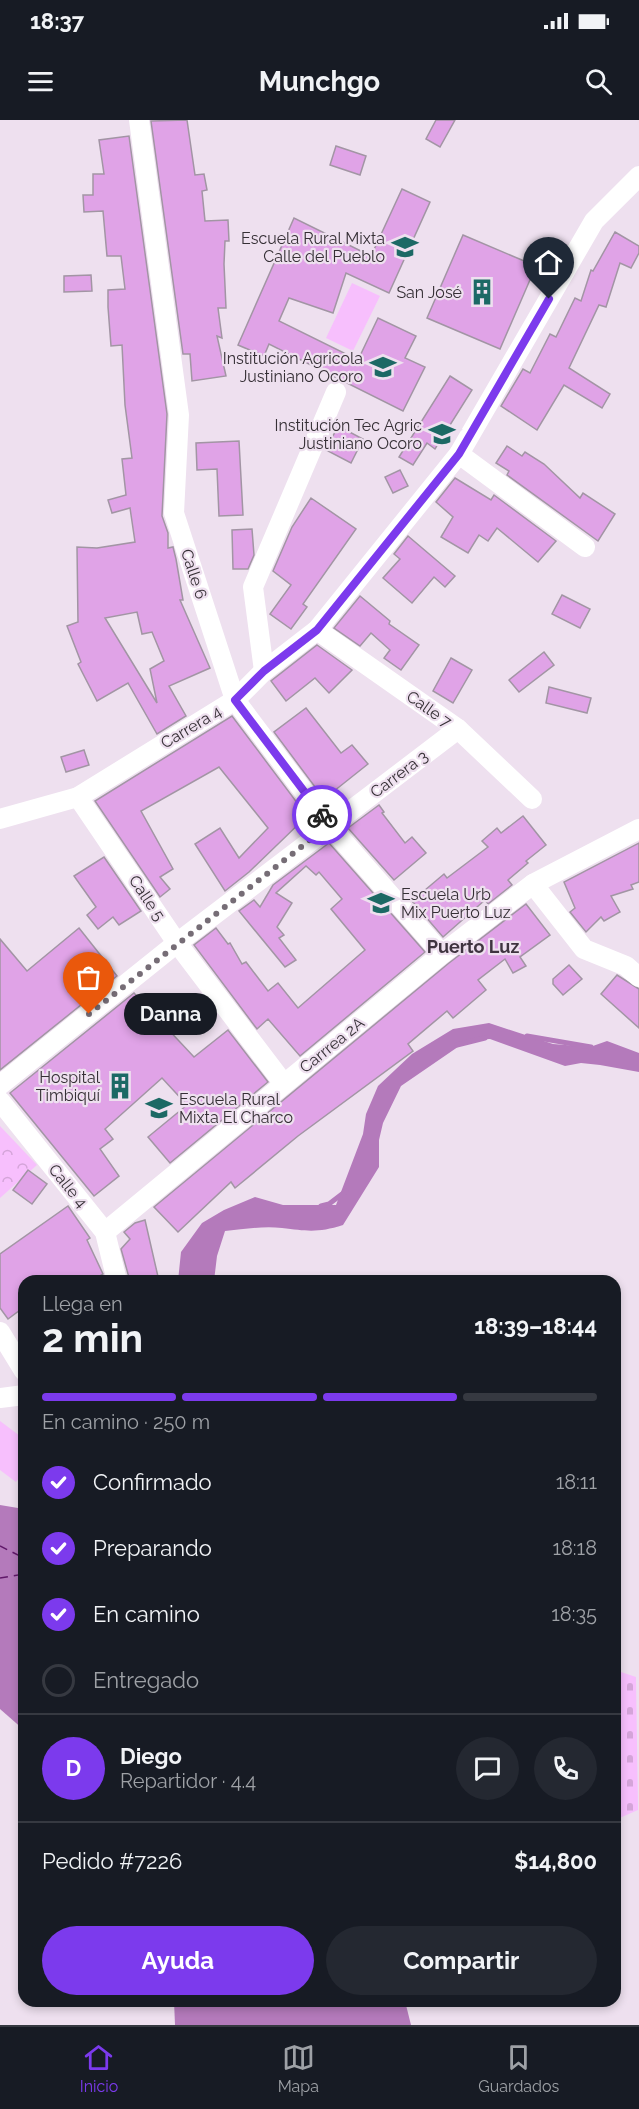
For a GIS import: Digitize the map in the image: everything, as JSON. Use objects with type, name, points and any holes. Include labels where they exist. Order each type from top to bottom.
[{"type":"street","name":"Calle 6","points":[[139,120],[179,415],[174,513],[235,700],[329,825],[442,954]]},
{"type":"street","name":"Carrera 4","points":[[0,819],[78,797],[235,700],[264,671],[317,630],[459,454],[594,221],[639,176]]},
{"type":"street","points":[[264,671],[253,587],[336,392]]},
{"type":"street","points":[[459,454],[585,547]]},
{"type":"street","name":"Calle 7","points":[[317,630],[458,729],[531,799]]},
{"type":"street","name":"Carrera 3","points":[[0,1085],[177,943],[458,729]]},
{"type":"street","name":"Calle 5","points":[[78,797],[177,943],[284,1084]]},
{"type":"street","name":"Carrrea 2A","points":[[105,1232],[442,954],[533,884],[639,829]]},
{"type":"street","points":[[533,884],[584,949],[626,966],[639,977]]},
{"type":"street","name":"Calle 4","points":[[0,1101],[105,1232],[116,1275]]},
{"type":"street","points":[[0,1332],[18,1361]]},
{"type":"street","points":[[0,1398],[18,1396]]},
{"type":"green space","points":[[352,283],[380,296],[353,351],[326,338]]},
{"type":"green space","points":[[0,1126],[37,1165],[0,1198]]},
{"type":"green space","points":[[0,1421],[18,1434],[18,1479],[16,1482],[0,1470]]},
{"type":"green space","points":[[621,1672],[636,1677],[638,1810],[621,1817]]},
{"type":"shaded area","points":[[489,1023],[553,1044],[590,1047],[607,1041],[639,1053],[639,1072],[581,1063],[565,1066],[490,1039],[468,1040],[401,1086],[383,1123],[379,1140],[379,1167],[343,1225],[312,1231],[268,1227],[225,1231],[217,1256],[215,1275],[179,1275],[181,1252],[202,1223],[224,1210],[255,1197],[283,1205],[336,1205],[363,1134],[366,1114],[378,1086],[412,1054],[453,1029]]},
{"type":"shaded area","points":[[0,1505],[18,1508],[18,1725],[0,1709]]},
{"type":"shaded area","points":[[174,2007],[406,2007],[411,2025],[175,2025]]},
{"type":"building","points":[[187,120],[195,175],[204,174],[207,190],[202,191],[205,221],[228,220],[229,241],[225,241],[226,308],[218,308],[222,338],[217,336],[226,376],[192,381],[190,354],[183,354],[151,121]]},
{"type":"building","points":[[436,120],[455,120],[440,147],[426,139]]},
{"type":"building","points":[[129,136],[167,414],[162,516],[168,533],[168,548],[173,547],[176,559],[183,600],[180,600],[210,668],[169,686],[186,716],[157,734],[128,683],[97,701],[78,664],[81,662],[67,626],[78,622],[77,547],[97,548],[135,542],[130,508],[112,513],[108,500],[126,495],[122,459],[132,458],[125,405],[122,345],[111,346],[108,307],[108,290],[125,289],[121,256],[107,256],[103,211],[84,212],[83,195],[93,195],[93,174],[104,174],[99,140]],"holes":[[[137,612],[142,634],[152,632],[164,661],[150,669],[157,703],[105,618]]]},
{"type":"building","points":[[336,146],[366,156],[360,175],[330,165]]},
{"type":"building","points":[[402,189],[430,202],[389,293],[346,273],[333,313],[289,298],[279,321],[358,360],[378,318],[416,336],[405,358],[425,367],[403,411],[269,344],[264,356],[238,345],[294,218],[371,256]]},
{"type":"building","points":[[615,232],[639,246],[639,253],[631,268],[620,263],[606,307],[599,305],[569,368],[610,394],[602,408],[564,385],[537,430],[501,406],[523,369],[530,373],[550,334],[556,337],[575,298],[581,301],[591,270],[593,271]]},
{"type":"building","name":"San José","points":[[463,235],[536,266],[500,349],[427,318]]},
{"type":"building","points":[[91,275],[92,291],[64,292],[64,276]]},
{"type":"building","points":[[450,376],[472,390],[435,449],[427,443],[413,465],[399,457]]},
{"type":"building","points":[[338,426],[363,439],[351,463],[326,450]]},
{"type":"building","points":[[239,441],[243,515],[219,516],[217,469],[197,470],[196,443]]},
{"type":"building","points":[[507,446],[522,456],[525,452],[544,464],[580,498],[583,493],[615,514],[598,541],[507,475],[509,471],[496,463]]},
{"type":"building","points":[[400,470],[408,486],[393,493],[385,477]]},
{"type":"building","points":[[455,478],[491,500],[494,495],[556,541],[538,562],[497,528],[488,541],[479,535],[468,553],[441,537],[453,517],[436,502]]},
{"type":"building","points":[[311,498],[356,529],[303,604],[307,607],[291,629],[270,614],[291,585],[273,571],[292,527]]},
{"type":"building","points":[[252,529],[254,555],[248,569],[233,569],[232,530]]},
{"type":"building","points":[[408,536],[455,576],[445,587],[434,577],[412,603],[383,578],[400,559],[394,554]]},
{"type":"building","points":[[562,595],[590,609],[580,628],[552,614]]},
{"type":"building","points":[[360,596],[390,621],[389,624],[419,645],[401,670],[384,658],[390,650],[371,633],[360,646],[334,628]]},
{"type":"building","points":[[317,645],[352,670],[329,693],[315,678],[286,701],[271,681]]},
{"type":"building","points":[[544,652],[554,665],[519,692],[509,680]]},
{"type":"building","points":[[451,658],[472,670],[453,703],[433,691]]},
{"type":"building","points":[[549,687],[591,698],[587,713],[546,703]]},
{"type":"building","points":[[306,708],[341,753],[352,745],[368,764],[324,799],[274,732]]},
{"type":"building","points":[[232,716],[307,816],[249,872],[225,891],[195,844],[220,828],[239,858],[268,828],[219,767],[141,811],[173,869],[160,877],[170,889],[160,897],[95,801]]},
{"type":"building","points":[[84,750],[89,765],[66,772],[61,757]]},
{"type":"building","points":[[379,805],[384,812],[382,813],[405,843],[412,837],[426,853],[394,880],[348,828]]},
{"type":"building","points":[[523,816],[546,845],[508,880],[512,885],[488,904],[485,900],[443,937],[412,901],[444,874],[447,878],[488,847],[482,841],[497,828],[501,833]]},
{"type":"building","points":[[329,843],[425,952],[300,1056],[268,1019],[257,1029],[194,945],[216,928],[228,944],[230,943],[242,964],[246,962],[268,991],[278,983],[298,1008],[365,950],[331,909],[342,899],[319,872],[316,875],[306,866],[276,893],[292,903],[277,927],[284,935],[279,938],[296,960],[285,967],[239,911],[254,900],[260,907],[273,885]]},
{"type":"building","points":[[639,843],[639,882],[631,885],[633,889],[611,896],[620,912],[604,921],[601,917],[586,932],[570,912],[575,908],[564,882]]},
{"type":"building","points":[[104,857],[141,911],[119,925],[113,917],[98,929],[87,915],[96,907],[74,876]]},
{"type":"building","points":[[526,904],[550,935],[520,957],[526,966],[513,973],[505,959],[478,980],[486,990],[453,1018],[447,1011],[408,1044],[413,1051],[298,1136],[235,1188],[231,1182],[178,1232],[154,1207],[449,963]]},
{"type":"building","points":[[79,928],[117,976],[0,1070],[0,939],[27,971]]},
{"type":"building","points":[[569,965],[582,979],[563,995],[553,984],[553,979]]},
{"type":"building","points":[[617,975],[639,989],[639,1028],[601,994]]},
{"type":"building","points":[[134,993],[194,1057],[228,1030],[268,1082],[170,1163],[148,1137],[187,1105],[162,1078],[105,1129],[113,1139],[100,1149],[119,1176],[94,1196],[10,1093]]},
{"type":"building","points":[[28,1170],[47,1184],[32,1204],[13,1190]]},
{"type":"building","points":[[68,1206],[90,1238],[87,1240],[103,1274],[18,1275],[18,1312],[8,1319],[0,1308],[0,1254]]},
{"type":"building","points":[[145,1220],[158,1275],[128,1275],[121,1249],[130,1239],[124,1232],[135,1223]]},
{"type":"waterway","points":[[527,1036],[591,1047]]},
{"type":"waterway","points":[[457,1045],[485,1038]]},
{"type":"waterway","points":[[321,1206],[329,1204],[346,1191]]},
{"type":"ferry route","points":[[0,1546],[18,1555]]},
{"type":"ferry route","points":[[0,1578],[18,1575]]},
{"type":"way so far","points":[[89,1014],[329,825],[322,815]]},
{"type":"place","name":"Escuela Rural Mixta Calle del Pueblo","points":[[405,247]]},
{"type":"place","name":"San José","points":[[482,292]]},
{"type":"place","name":"Institución Agricola Justiniano Ocoro","points":[[383,367]]},
{"type":"place","name":"Institución Tec Agric Justiniano Ocoro","points":[[442,434]]},
{"type":"place","name":"Escuela Urb Mix Puerto Luz","points":[[381,903]]},
{"type":"place","name":"Danna","points":[[89,1014]]},
{"type":"place","name":"Hospital Timbiquí","points":[[120,1086]]},
{"type":"place","name":"Escuela Rural Mixta El Charco","points":[[159,1108]]},
{"type":"district","name":"Puerto Luz","points":[[473,946]]},
{"type":"route","points":[[322,815],[235,700],[264,671],[317,630],[459,454],[549,299]]}]
